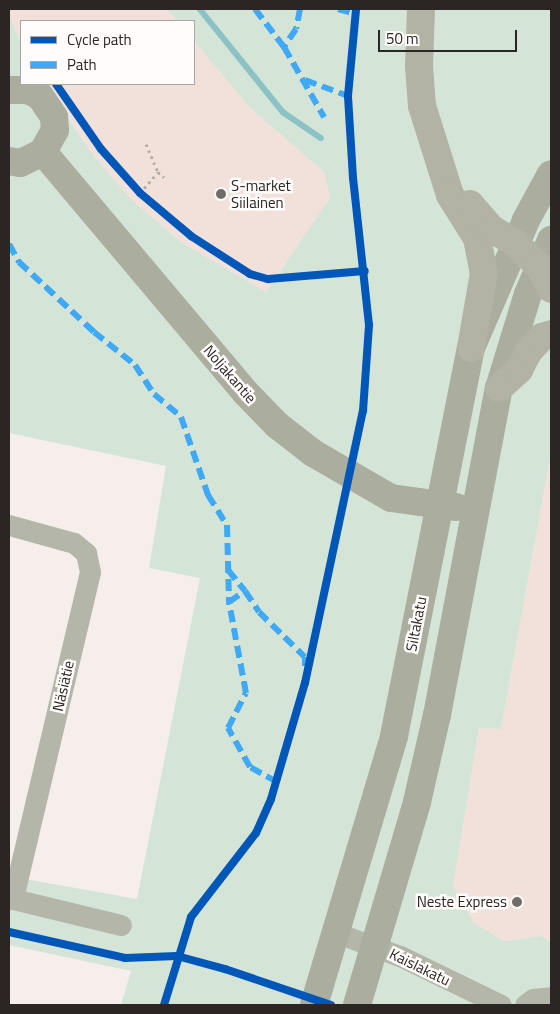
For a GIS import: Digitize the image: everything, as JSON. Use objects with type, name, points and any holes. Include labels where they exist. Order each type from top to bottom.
[{"type":"highway","points":[[421,9],[419,66],[422,106],[445,170],[450,195],[477,238],[484,273],[471,348]]},
{"type":"highway","points":[[445,170],[476,214],[515,243],[545,277]]},
{"type":"highway","points":[[498,388],[519,370],[528,352],[542,337],[551,334]]},
{"type":"main road","points":[[9,90],[28,90],[48,105],[54,130],[43,152],[27,161],[9,161]]},
{"type":"main road","name":"Noljakantie","points":[[43,152],[244,392],[277,425],[313,453],[391,498],[475,509]]},
{"type":"main road","name":"Siltakatu","points":[[314,1005],[337,933],[394,736],[471,348],[515,243],[551,174]]},
{"type":"main road","points":[[357,1005],[377,947],[437,715],[498,388],[545,277],[551,240]]},
{"type":"street","name":"Näsiätie","points":[[9,525],[74,543],[86,553],[90,572],[11,899]]},
{"type":"street","points":[[11,899],[121,925]]},
{"type":"street","name":"Kaislakatu","points":[[337,933],[377,947],[501,1005]]},
{"type":"street","points":[[525,1005],[532,999],[551,997]]},
{"type":"path","points":[[146,144],[158,172],[164,177]]},
{"type":"path","points":[[140,193],[158,172]]},
{"type":"path","points":[[134,185],[147,199]]},
{"type":"shaded area","points":[[9,9],[167,9],[176,20],[20,20],[20,41],[9,16]]},
{"type":"shaded area","points":[[195,42],[251,109],[324,172],[330,198],[266,292],[181,242],[132,200],[93,155],[46,85],[195,85]]},
{"type":"shaded area","points":[[551,452],[551,943],[541,936],[504,941],[474,923],[453,886],[479,728],[501,729]]},
{"type":"green space","points":[[167,9],[551,9],[551,452],[501,729],[479,728],[453,886],[474,923],[504,941],[541,936],[551,943],[551,1005],[121,1005],[131,971],[9,945],[9,876],[137,899],[200,578],[149,568],[166,466],[9,433],[9,16],[20,41],[20,85],[46,85],[93,155],[132,200],[181,242],[266,292],[330,198],[324,172],[251,109],[195,42],[195,20],[176,20]]},
{"type":"waterway","points":[[200,9],[283,112],[321,138]]},
{"type":"marked path","points":[[255,9],[284,47]]},
{"type":"marked path","points":[[300,9],[296,29],[284,47],[324,117]]},
{"type":"marked path","points":[[338,9],[356,14]]},
{"type":"marked path","points":[[305,80],[348,96]]},
{"type":"marked path","points":[[9,244],[19,262],[94,332],[135,365],[154,394],[181,417],[208,495],[227,525],[229,602]]},
{"type":"marked path","points":[[228,570],[245,591]]},
{"type":"marked path","points":[[277,782],[250,767],[228,728],[246,693],[229,602],[245,591],[259,612],[305,657],[305,666]]},
{"type":"cycle path","points":[[164,1005],[191,917],[256,833],[271,799],[305,683],[363,411],[369,325],[353,178],[348,96],[356,9]]},
{"type":"cycle path","points":[[57,85],[101,149],[140,193],[191,236],[250,274],[268,279],[365,271]]},
{"type":"cycle path","points":[[9,932],[125,958],[177,956],[225,969],[331,1005]]},
{"type":"place","name":"S-market Siilainen","points":[[221,194]]},
{"type":"place","name":"Neste Express","points":[[517,902]]}]
